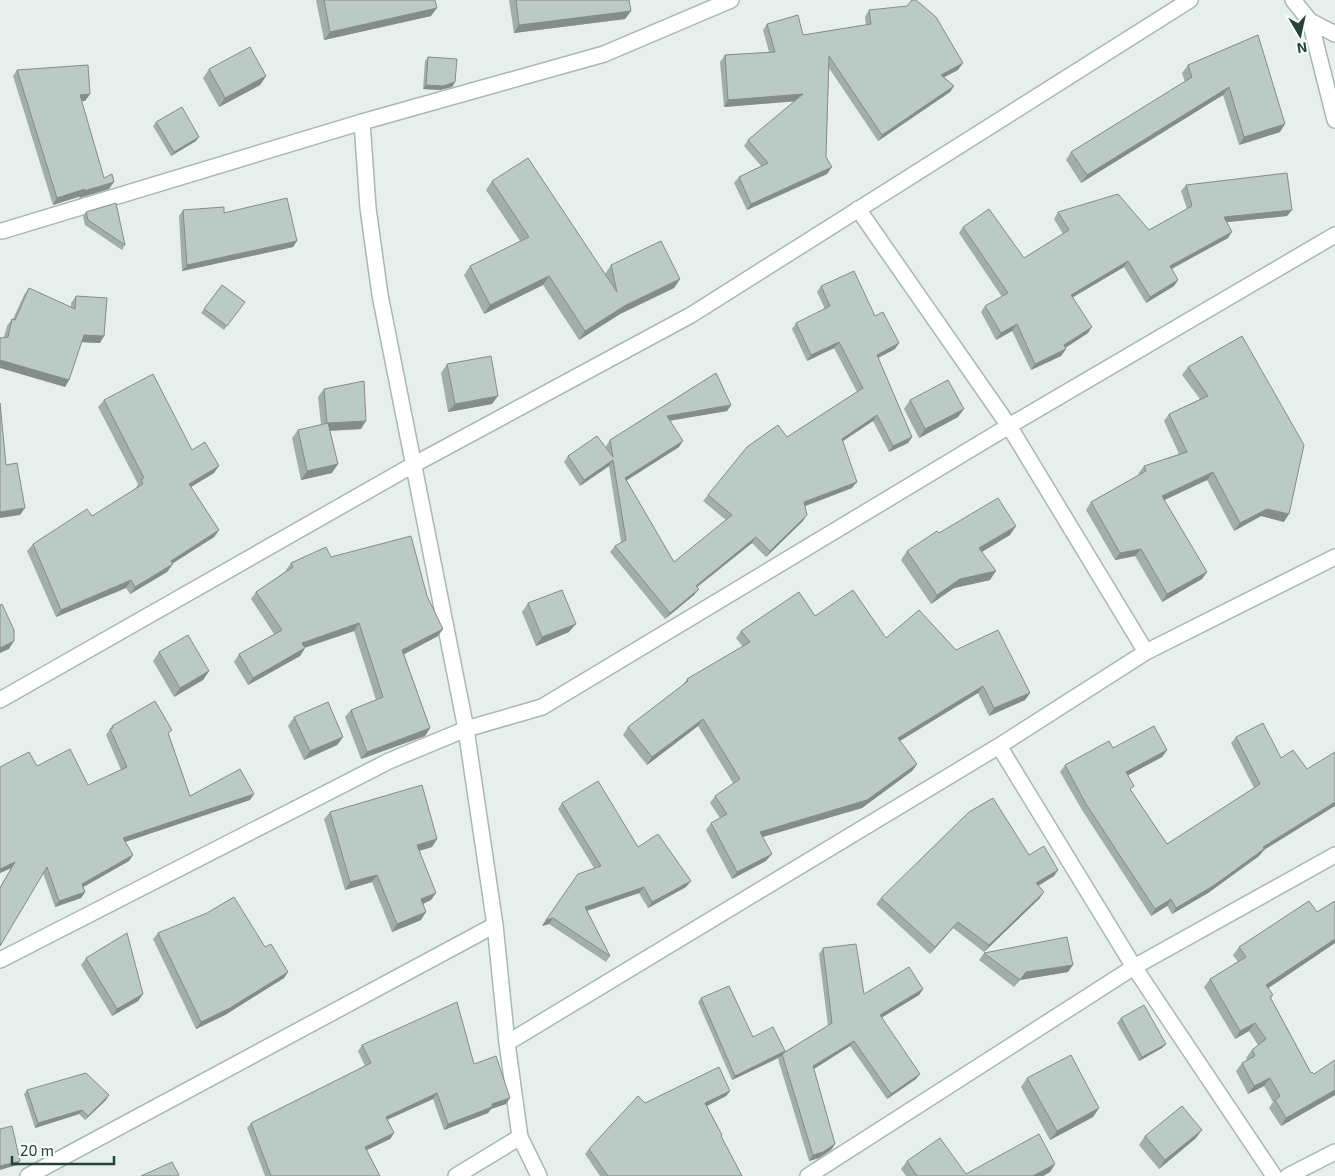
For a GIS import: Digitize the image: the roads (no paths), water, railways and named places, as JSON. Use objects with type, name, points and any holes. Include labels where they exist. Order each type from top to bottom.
[{"type":"street","points":[[2,231],[362,122],[604,54],[731,0]]},
{"type":"street","points":[[0,700],[413,465],[691,315],[1190,0]]},
{"type":"street","points":[[1293,0],[1310,22],[1335,120]]},
{"type":"street","points":[[1310,22],[1335,34]]},
{"type":"street","points":[[362,122],[368,208],[380,295],[466,729],[495,925],[507,1043],[520,1138],[539,1176]]},
{"type":"street","points":[[858,209],[1009,426],[1146,652]]},
{"type":"street","points":[[0,960],[389,761],[466,729],[542,707],[1009,426],[1335,235]]},
{"type":"street","points":[[507,1043],[999,746],[1146,652],[1335,557]]},
{"type":"street","points":[[999,746],[1134,967],[1274,1176]]},
{"type":"street","points":[[808,1176],[1134,967],[1335,855]]},
{"type":"street","points":[[28,1176],[495,925]]},
{"type":"street","points":[[456,1176],[520,1138]]},
{"type":"street","points":[[1288,1176],[1335,1152]]}]
